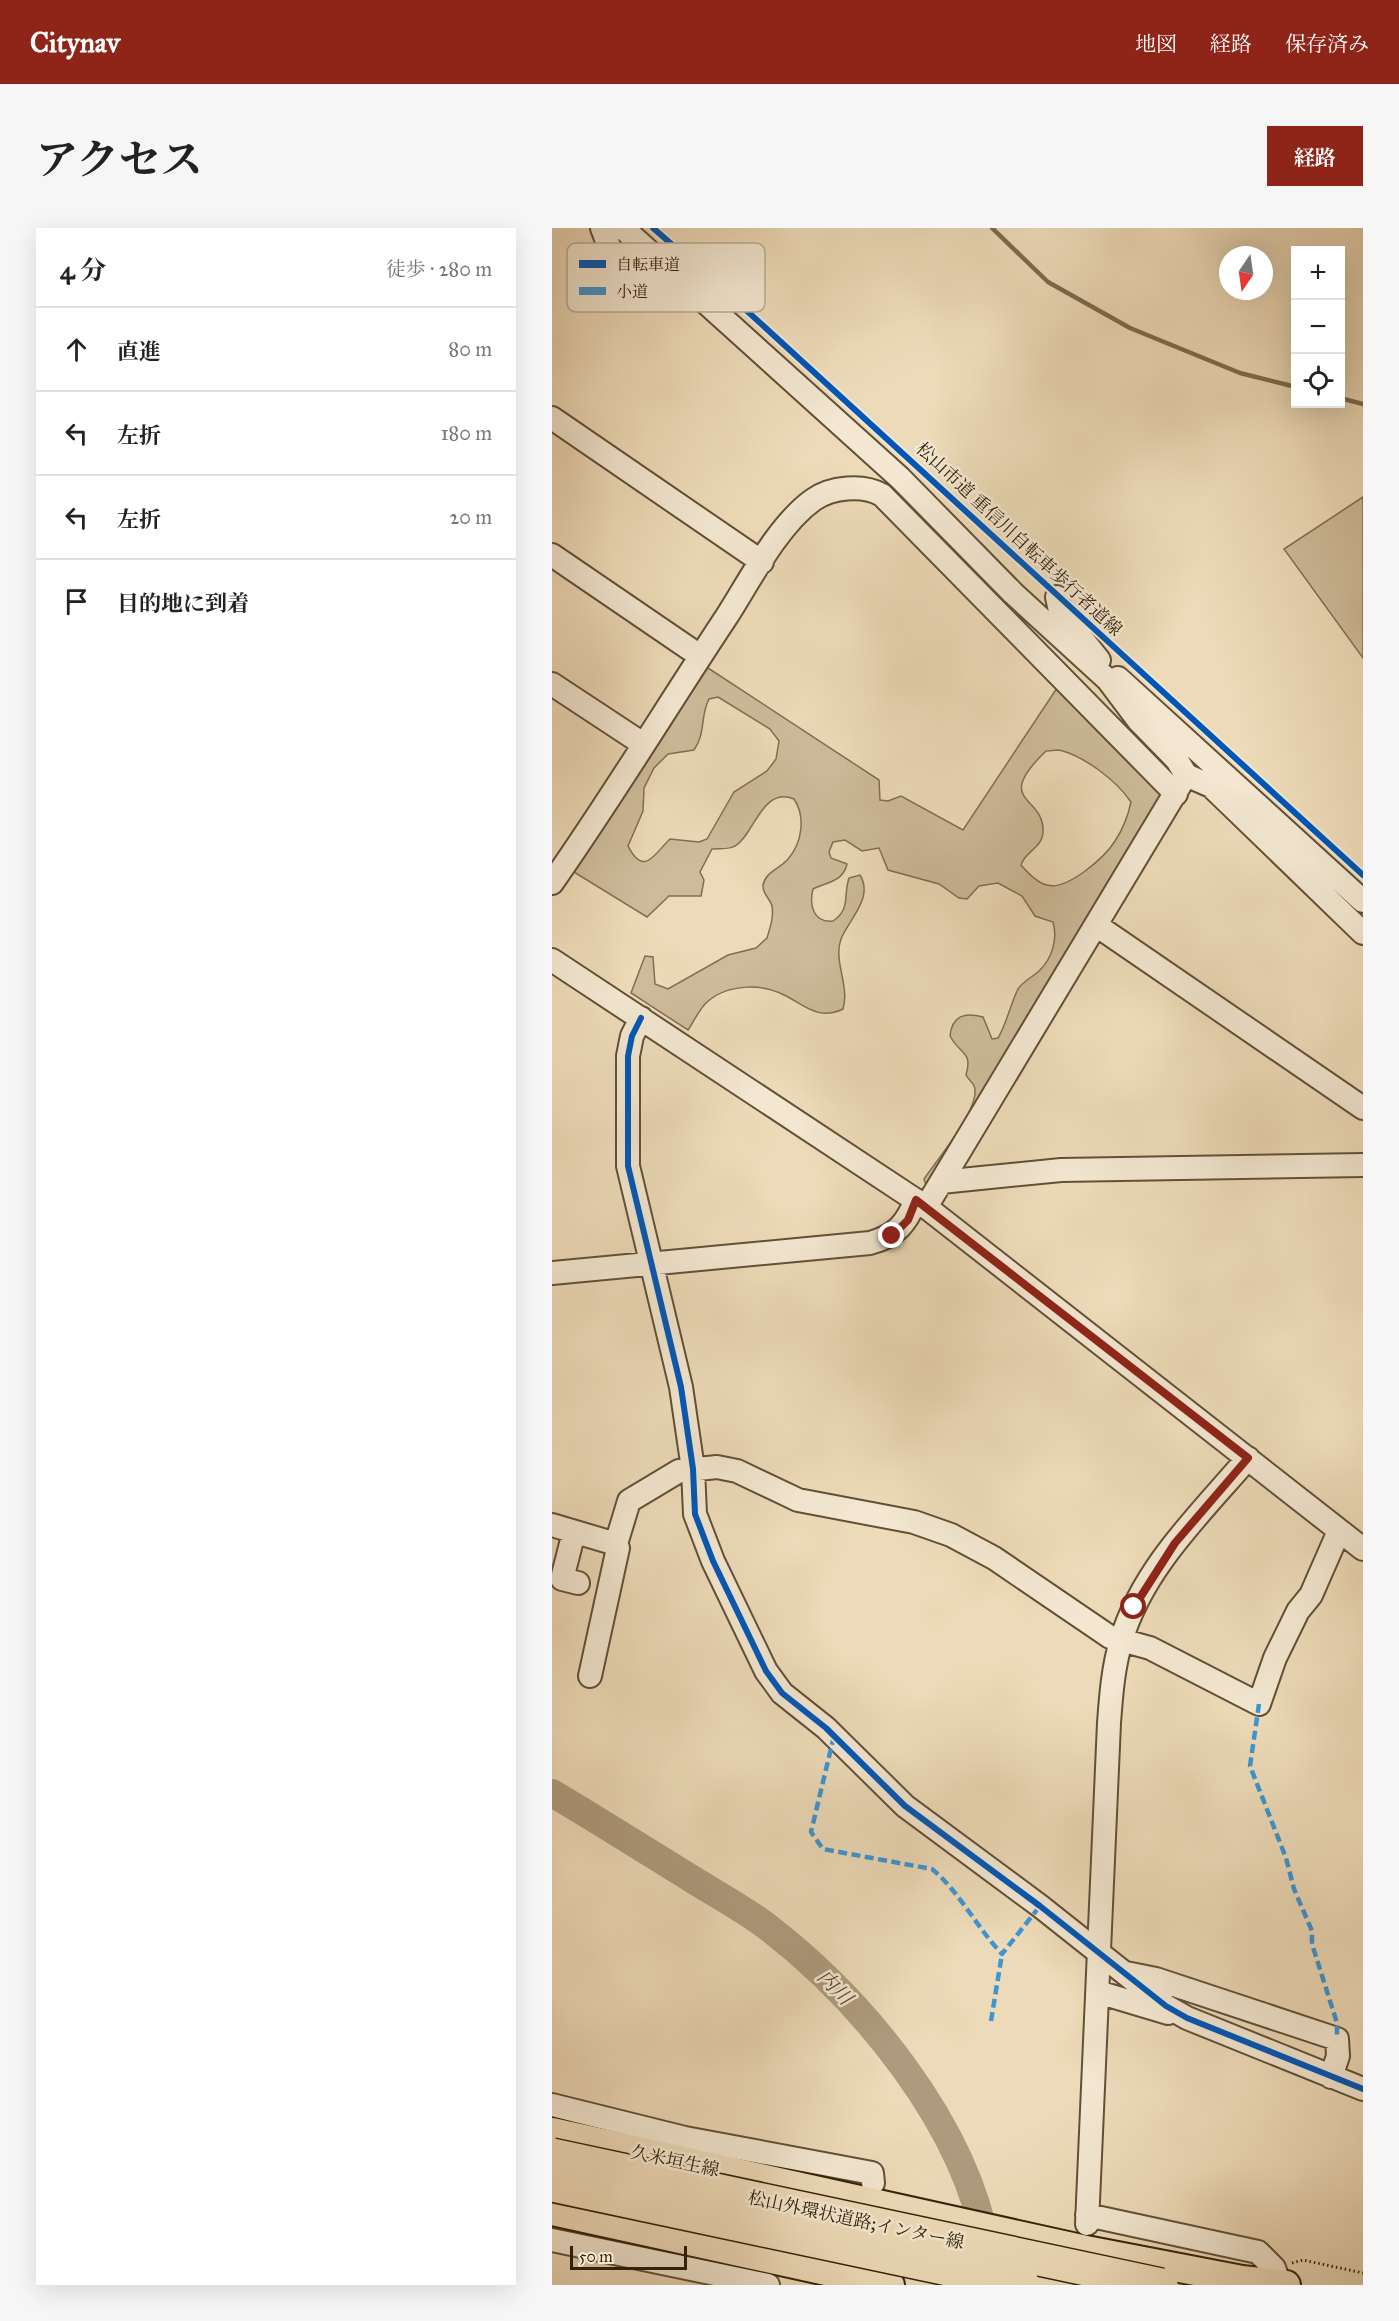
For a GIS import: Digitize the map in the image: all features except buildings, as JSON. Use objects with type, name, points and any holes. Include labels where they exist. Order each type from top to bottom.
[{"type":"highway","name":"松山外環状道路;インター線","points":[[552,2155],[1161,2285]]},
{"type":"highway","name":"松山外環状道路;インター線","points":[[552,2185],[1023,2285]]},
{"type":"main road","name":"久米垣生線","points":[[552,2132],[1029,2237],[1242,2280],[1283,2285]]},
{"type":"main road","points":[[552,2211],[890,2285]]},
{"type":"street","points":[[602,228],[608,243]]},
{"type":"street","points":[[624,228],[641,243]]},
{"type":"street","points":[[717,312],[900,478],[1013,593],[1107,674],[1167,720],[1363,901]]},
{"type":"street","points":[[552,418],[762,562]]},
{"type":"street","points":[[552,883],[788,525],[814,500],[835,489],[873,490],[882,495],[1181,784],[1211,786],[1363,933]]},
{"type":"street","points":[[552,555],[700,656]]},
{"type":"street","points":[[552,1274],[870,1243],[892,1236],[901,1229],[941,1182],[1181,784],[1177,760],[1138,720],[1060,611],[1057,597]]},
{"type":"street","points":[[552,684],[643,744]]},
{"type":"street","points":[[1096,925],[1363,1108]]},
{"type":"street","points":[[552,960],[921,1203],[1363,1549]]},
{"type":"street","points":[[641,1018],[632,1036],[628,1056],[626,1152],[681,1386],[693,1469],[695,1514],[746,1633],[766,1671],[782,1693],[826,1728],[905,1806],[1040,1906],[1122,1973],[1187,2018]]},
{"type":"street","points":[[941,1182],[1061,1170],[1363,1165]]},
{"type":"street","points":[[1248,1458],[1156,1569],[1134,1607],[1121,1641],[1109,1723],[1087,2219],[1258,2252],[1274,2268],[1283,2285]]},
{"type":"street","points":[[590,1676],[618,1548],[616,1544],[628,1501],[679,1471],[717,1467],[737,1471],[798,1500],[914,1522],[951,1536],[994,1558],[1100,1632],[1121,1641],[1150,1648],[1259,1704],[1275,1658],[1298,1611],[1311,1595],[1339,1531]]},
{"type":"street","points":[[552,1525],[616,1544]]},
{"type":"street","points":[[574,1532],[562,1580],[578,1583]]},
{"type":"street","points":[[1122,1973],[1156,1979],[1336,2038],[1338,2056],[1331,2077]]},
{"type":"street","points":[[1098,1992],[1187,2018],[1363,2089]]},
{"type":"street","points":[[552,2105],[685,2138],[872,2173],[873,2183]]},
{"type":"street","points":[[552,2240],[768,2285]]},
{"type":"shaded area","points":[[1363,497],[1363,658],[1284,549]]},
{"type":"shaded area","points":[[705,666],[879,780],[880,800],[888,801],[901,796],[963,830],[1059,685],[1166,798],[926,1185],[924,1179],[963,1123],[974,1099],[975,1088],[966,1075],[967,1057],[950,1036],[953,1024],[960,1017],[970,1015],[983,1017],[992,1039],[998,1038],[1018,989],[1040,970],[1051,954],[1055,935],[1053,922],[1035,916],[1022,896],[998,883],[979,886],[967,899],[959,898],[939,884],[888,870],[879,848],[862,851],[845,840],[833,842],[829,852],[831,858],[847,864],[842,875],[834,881],[813,889],[814,912],[821,919],[833,921],[844,907],[849,878],[860,875],[864,884],[859,908],[845,931],[839,947],[845,991],[843,1009],[826,1013],[819,1012],[775,991],[744,987],[723,992],[706,1003],[688,1030],[631,993],[645,956],[653,957],[655,984],[668,989],[728,955],[756,948],[767,938],[772,910],[763,885],[767,876],[788,859],[797,845],[801,822],[794,799],[783,797],[774,799],[766,805],[742,840],[735,846],[712,849],[700,872],[704,880],[701,896],[669,896],[647,917],[569,869]],"holes":[[[718,697],[770,729],[779,741],[776,759],[767,771],[734,792],[707,839],[699,842],[670,839],[649,860],[644,862],[639,860],[628,846],[643,811],[644,788],[654,768],[668,754],[694,750],[700,737],[706,705],[709,699]],[[1059,750],[1099,770],[1117,785],[1131,802],[1118,836],[1094,864],[1065,883],[1047,885],[1029,874],[1021,865],[1040,841],[1043,831],[1041,819],[1022,790],[1023,780],[1030,768],[1046,751]]]},
{"type":"waterway","points":[[992,228],[1048,282],[1130,328],[1240,373],[1291,386]]},
{"type":"waterway","points":[[1345,399],[1363,404]]},
{"type":"waterway","name":"内川","points":[[552,1793],[765,1925],[802,1955],[838,1990],[873,2028],[905,2069],[933,2112],[957,2157],[975,2203],[987,2249]]},
{"type":"marked path","points":[[1259,1704],[1250,1766],[1286,1858],[1294,1889],[1312,1931],[1312,1944],[1337,2023],[1337,2039]]},
{"type":"marked path","points":[[834,1736],[811,1832],[823,1849],[932,1869],[951,1888],[1002,1954],[1040,1906]]},
{"type":"marked path","points":[[991,2021],[1002,1954]]},
{"type":"cycle path","name":"松山市道 重信川自転車歩行者道線","points":[[653,228],[670,243]]},
{"type":"cycle path","name":"松山市道 重信川自転車歩行者道線","points":[[748,312],[1363,875]]},
{"type":"cycle path","points":[[641,1018],[632,1036],[628,1056],[628,1166],[681,1387],[693,1469],[695,1514],[713,1561],[766,1671],[782,1693],[826,1728],[905,1806],[1040,1906],[1166,2006],[1187,2018],[1363,2089]]},
{"type":"route","points":[[892,1236],[908,1220],[916,1200],[1248,1458],[1175,1543],[1145,1586],[1134,1607]]}]
